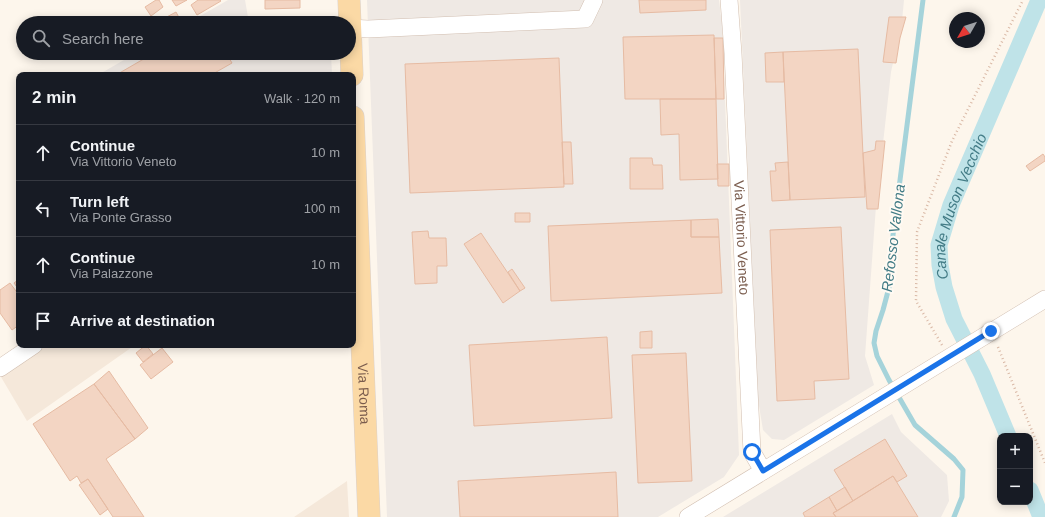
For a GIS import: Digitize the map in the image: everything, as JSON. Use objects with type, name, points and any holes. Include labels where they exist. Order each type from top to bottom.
[{"type":"main road","points":[[349,0],[350,16]]},
{"type":"main road","points":[[351,60],[352,72]]},
{"type":"main road","name":"Via Roma","points":[[356,199],[369,517]]},
{"type":"street","points":[[356,28],[585,19],[594,0]]},
{"type":"street","name":"Via Vittorio Veneto","points":[[729,0],[733,53],[752,452],[763,471]]},
{"type":"street","points":[[688,517],[1045,299]]},
{"type":"street","points":[[0,368],[30,348]]},
{"type":"path","points":[[949,358],[916,300],[917,232],[952,141],[1023,0]]},
{"type":"path","points":[[988,333],[1045,463]]},
{"type":"shaded area","points":[[228,0],[245,0],[248,16],[200,16]]},
{"type":"shaded area","points":[[367,0],[719,0],[722,24],[739,455],[724,477],[658,517],[387,517]]},
{"type":"shaded area","points":[[740,0],[904,0],[902,21],[891,72],[876,206],[865,356],[874,385],[784,440],[772,439],[763,430],[758,400]]},
{"type":"shaded area","points":[[124,60],[331,60],[332,72],[103,72]]},
{"type":"shaded area","points":[[43,348],[131,348],[27,421],[1,377]]},
{"type":"shaded area","points":[[892,414],[901,432],[947,475],[949,501],[941,517],[723,517]]},
{"type":"shaded area","points":[[347,481],[349,517],[294,517]]},
{"type":"building","points":[[156,0],[159,0],[163,7],[151,16],[145,7]]},
{"type":"building","points":[[172,0],[187,0],[176,6]]},
{"type":"building","points":[[198,0],[221,1],[197,15],[191,5]]},
{"type":"building","points":[[265,0],[300,0],[300,8],[265,9]]},
{"type":"building","points":[[639,0],[706,0],[706,10],[640,13]]},
{"type":"building","points":[[176,12],[178,16],[169,16]]},
{"type":"building","points":[[889,17],[906,17],[900,38],[896,63],[883,62]]},
{"type":"building","points":[[714,35],[716,99],[625,99],[623,37]]},
{"type":"building","points":[[714,38],[723,38],[724,99],[716,99]]},
{"type":"building","points":[[858,49],[865,197],[790,200],[783,52]]},
{"type":"building","points":[[783,52],[784,82],[766,82],[765,53]]},
{"type":"building","points":[[559,58],[564,187],[410,193],[405,64]]},
{"type":"building","points":[[142,60],[230,60],[232,63],[216,72],[121,72]]},
{"type":"building","points":[[660,99],[716,99],[718,179],[680,180],[679,134],[661,135]]},
{"type":"building","points":[[876,141],[885,141],[878,209],[867,209],[863,153],[875,150]]},
{"type":"building","points":[[562,142],[571,142],[573,184],[564,184]]},
{"type":"building","points":[[1043,154],[1045,161],[1030,171],[1026,166]]},
{"type":"building","points":[[630,158],[652,158],[653,165],[662,165],[663,189],[630,189]]},
{"type":"building","points":[[788,162],[790,200],[772,201],[770,171],[776,171],[775,163]]},
{"type":"building","points":[[717,164],[729,164],[729,186],[718,186]]},
{"type":"building","points":[[515,213],[530,213],[530,222],[515,222]]},
{"type":"building","points":[[718,219],[719,237],[691,237],[691,220]]},
{"type":"building","points":[[691,220],[691,237],[719,237],[722,293],[551,301],[548,226]]},
{"type":"building","points":[[841,227],[849,379],[814,381],[815,399],[777,401],[770,230]]},
{"type":"building","points":[[428,231],[429,238],[446,238],[447,266],[437,266],[437,283],[415,284],[412,232]]},
{"type":"building","points":[[481,233],[520,291],[503,303],[464,244]]},
{"type":"building","points":[[512,269],[525,288],[520,291],[508,272]]},
{"type":"building","points":[[10,283],[16,291],[16,327],[12,330],[0,313],[0,290]]},
{"type":"building","points":[[652,331],[652,348],[640,348],[640,332]]},
{"type":"building","points":[[607,337],[612,418],[474,426],[469,345]]},
{"type":"building","points":[[142,348],[148,348],[153,354],[143,362],[136,353]]},
{"type":"building","points":[[162,348],[173,362],[151,379],[140,365]]},
{"type":"building","points":[[686,353],[692,481],[638,483],[632,355]]},
{"type":"building","points":[[109,371],[148,428],[135,439],[94,384]]},
{"type":"building","points":[[94,384],[135,439],[106,459],[144,517],[113,517],[88,479],[81,483],[77,476],[70,481],[33,424]]},
{"type":"building","points":[[885,439],[907,476],[897,482],[893,476],[853,501],[834,470]]},
{"type":"building","points":[[616,472],[618,517],[460,517],[458,481]]},
{"type":"building","points":[[893,476],[918,517],[836,517],[833,513]]},
{"type":"building","points":[[88,479],[108,509],[100,515],[79,485]]},
{"type":"building","points":[[845,487],[853,501],[837,511],[829,497]]},
{"type":"building","points":[[829,497],[837,511],[833,513],[836,517],[805,517],[803,513]]},
{"type":"waterway","name":"Refosso Vallona","points":[[923,0],[893,235],[891,280],[874,343],[877,356],[915,425],[954,459],[963,470],[962,497],[954,517]]},
{"type":"waterway","name":"Canale Muson Vecchio","points":[[1007,433],[982,374],[954,319],[944,287],[940,265],[939,245],[951,205],[1039,0]]},
{"type":"waterway","name":"Canale Muson Vecchio","points":[[1033,497],[1041,517]]},
{"type":"route","points":[[752,452],[763,471],[991,331]]}]
